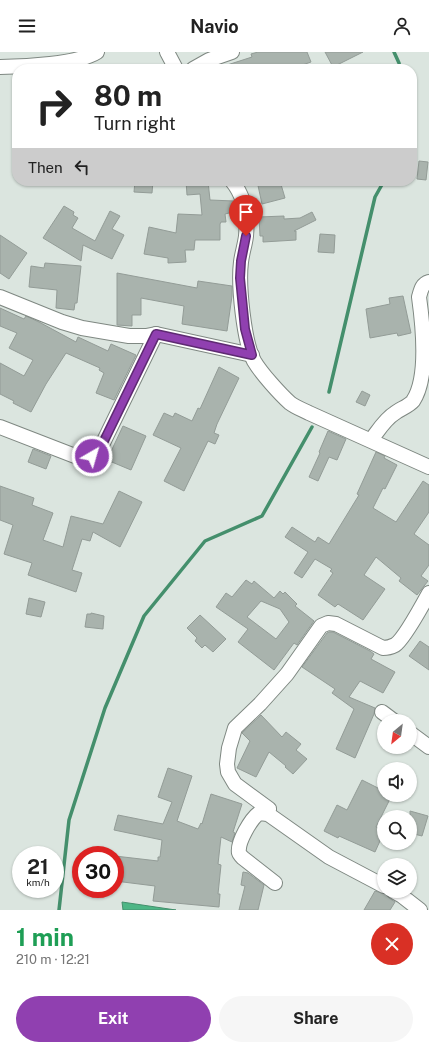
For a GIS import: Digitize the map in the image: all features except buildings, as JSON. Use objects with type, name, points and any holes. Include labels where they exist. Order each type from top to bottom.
[{"type":"street","points":[[45,64],[91,56],[97,52]]},
{"type":"street","points":[[167,52],[173,64]]},
{"type":"street","points":[[202,64],[232,52]]},
{"type":"street","points":[[0,67],[12,67]]},
{"type":"street","points":[[236,186],[240,190],[245,207],[247,224],[240,278],[245,329],[254,362],[291,404],[429,467]]},
{"type":"street","points":[[371,440],[394,413],[413,402],[421,386],[425,366],[426,348],[419,296],[425,283],[429,282]]},
{"type":"street","points":[[0,297],[62,322],[82,328],[129,336],[146,336],[156,334],[252,355]]},
{"type":"street","points":[[0,426],[75,456],[92,456],[101,447],[156,334]]},
{"type":"street","points":[[268,814],[269,809],[235,784],[228,772],[227,764],[229,748],[235,728],[260,704],[287,674],[321,626],[336,624],[383,648],[390,648],[396,644],[427,602]]},
{"type":"street","points":[[417,738],[429,747]]},
{"type":"street","points":[[275,883],[243,858],[239,853],[239,845],[252,819],[259,813],[268,814],[329,857],[377,882]]},
{"type":"street","points":[[405,898],[420,910]]},
{"type":"shaded area","points":[[122,902],[169,909],[176,910],[123,910]]},
{"type":"waterway","points":[[394,52],[399,64]]},
{"type":"waterway","points":[[329,392],[375,197],[381,186]]},
{"type":"waterway","points":[[59,910],[69,820],[105,708],[144,616],[205,541],[262,516],[312,427]]},
{"type":"route","points":[[92,456],[101,447],[156,334],[252,355],[245,329],[240,278],[241,261],[246,236]]}]
